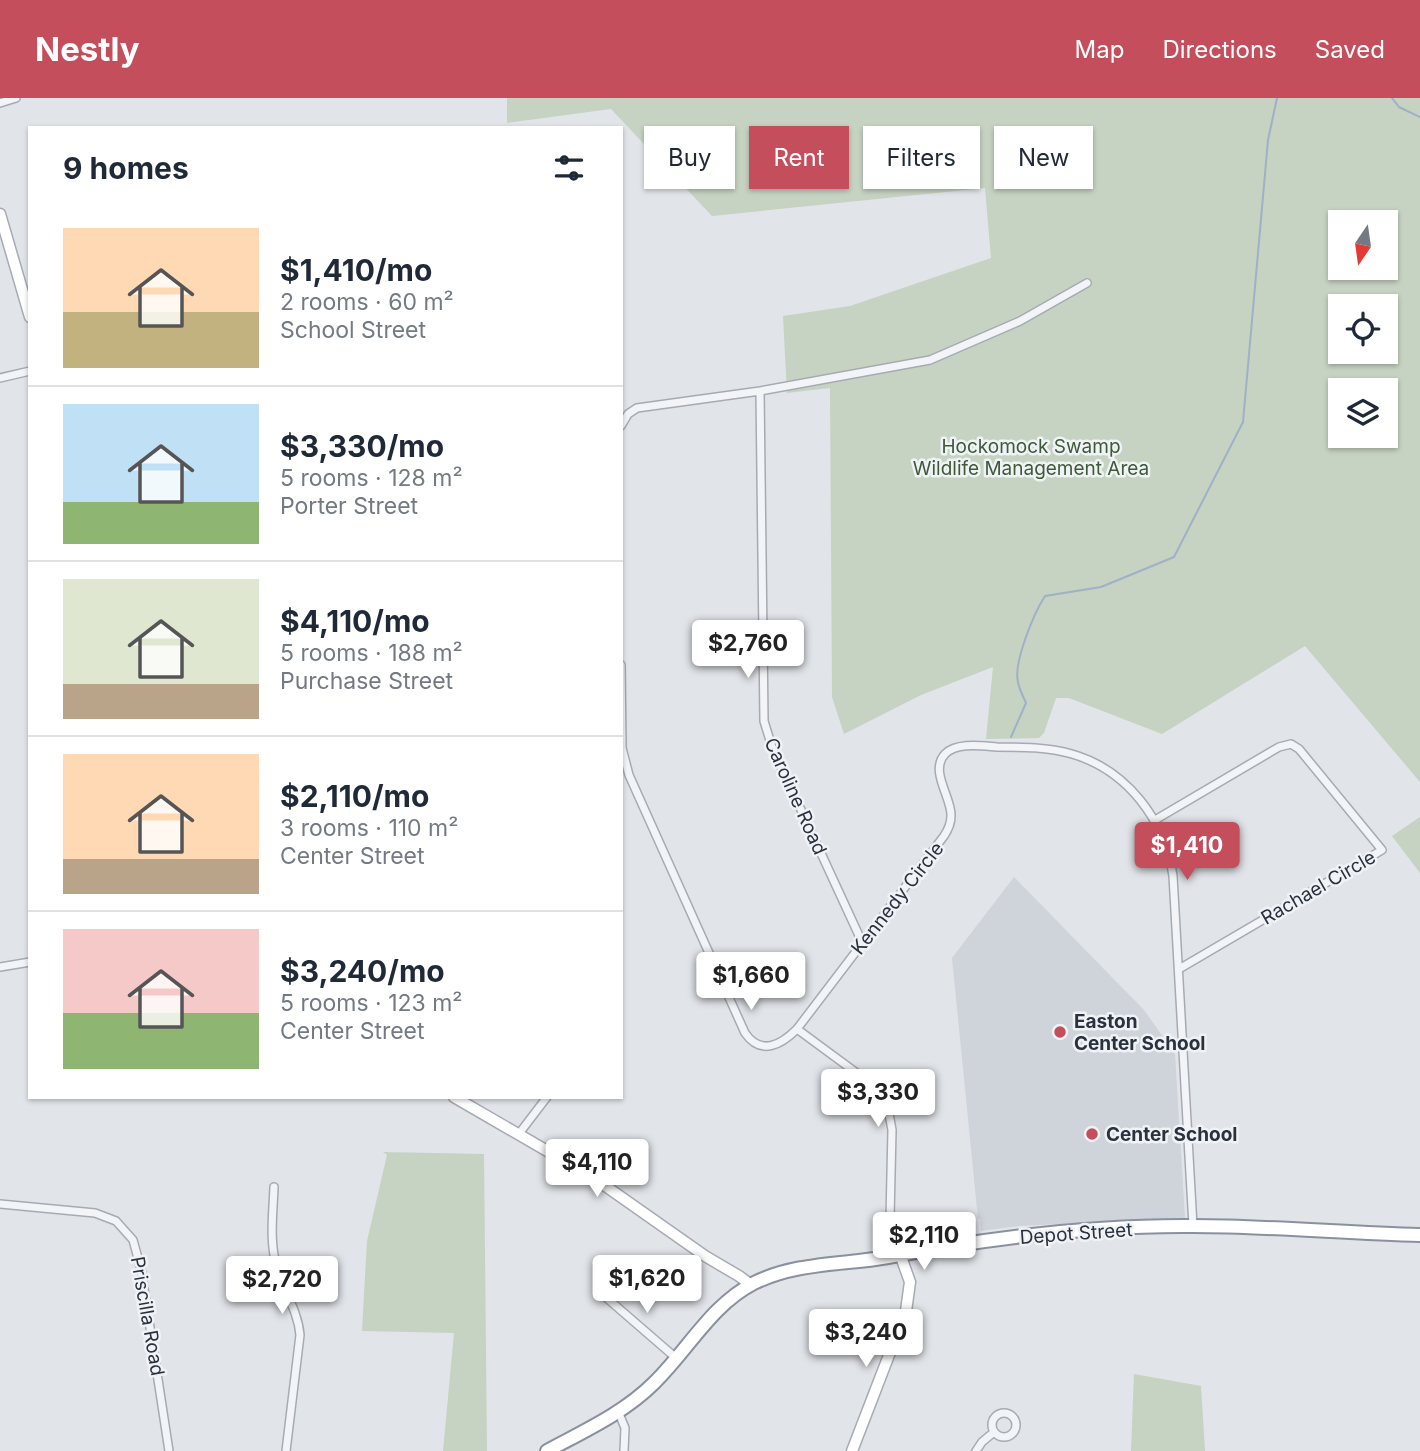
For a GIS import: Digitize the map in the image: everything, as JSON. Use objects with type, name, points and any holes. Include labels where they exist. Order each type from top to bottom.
[{"type":"highway","name":"Depot Street","points":[[547,1451],[618,1411],[654,1383],[711,1317],[751,1285],[802,1267],[1069,1231],[1194,1226],[1420,1235]]},
{"type":"street","points":[[0,103],[16,98]]},
{"type":"street","points":[[0,214],[3,240],[28,311]]},
{"type":"street","points":[[623,423],[628,414],[637,408],[760,391],[930,360],[1020,321],[1087,283]]},
{"type":"street","points":[[0,378],[28,371]]},
{"type":"street","name":"Caroline Road","points":[[760,391],[764,721],[772,747],[862,942]]},
{"type":"street","name":"Rachael Circle","points":[[1155,820],[1279,747],[1291,744],[1299,749],[1382,850],[1179,969]]},
{"type":"street","name":"Kennedy Circle","points":[[623,753],[625,763],[745,1033],[754,1043],[770,1047],[785,1040],[797,1029],[937,847],[947,830],[951,816],[941,780],[943,758],[950,751],[966,746],[1033,748],[1073,754],[1093,762],[1116,777],[1137,796],[1155,820]]},
{"type":"street","points":[[1155,820],[1165,841],[1171,864],[1194,1226]]},
{"type":"street","points":[[0,967],[28,962]]},
{"type":"street","points":[[797,1029],[873,1085],[887,1103],[892,1130],[890,1218],[910,1282],[908,1302],[852,1451]]},
{"type":"street","points":[[457,1099],[594,1178],[751,1285]]},
{"type":"street","points":[[518,1135],[545,1099]]},
{"type":"street","points":[[274,1187],[273,1254],[297,1316],[300,1335],[286,1451]]},
{"type":"street","name":"Priscilla Road","points":[[0,1204],[95,1213],[112,1218],[133,1240],[140,1261],[169,1451]]},
{"type":"street","points":[[601,1293],[676,1358]]},
{"type":"street","points":[[618,1411],[625,1428],[624,1451]]},
{"type":"street","points":[[976,1451],[994,1432]]},
{"type":"shaded area","name":"Easton Center School","points":[[1014,877],[1144,1010],[1175,1054],[1185,1218],[1018,1226],[981,1231],[952,958]]},
{"type":"green space","name":"Hockomock Swamp Wildlife Management Area","points":[[507,98],[1420,98],[1420,782],[1305,646],[1162,734],[1069,698],[1056,698],[1044,733],[1039,738],[986,739],[993,667],[921,695],[844,734],[832,697],[830,388],[787,393],[783,316],[850,306],[991,258],[985,188],[980,189],[980,126],[863,126],[863,189],[975,189],[712,216],[687,189],[735,189],[735,126],[644,126],[644,144],[611,109],[507,123]]},
{"type":"green space","points":[[1420,817],[1420,873],[1392,836]]},
{"type":"green space","points":[[383,1152],[484,1154],[487,1451],[443,1451],[454,1333],[362,1331],[367,1241],[387,1155]]},
{"type":"green space","points":[[1134,1374],[1201,1386],[1205,1451],[1131,1451]]},
{"type":"waterway","points":[[1011,737],[1026,703],[1017,674],[1021,651],[1045,596],[1101,587],[1174,557],[1243,422],[1268,140],[1277,98]]},
{"type":"waterway","points":[[1392,98],[1399,107],[1420,117]]},
{"type":"place","name":"Easton Center School","points":[[1060,1032]]},
{"type":"place","name":"Center School","points":[[1092,1134]]}]
